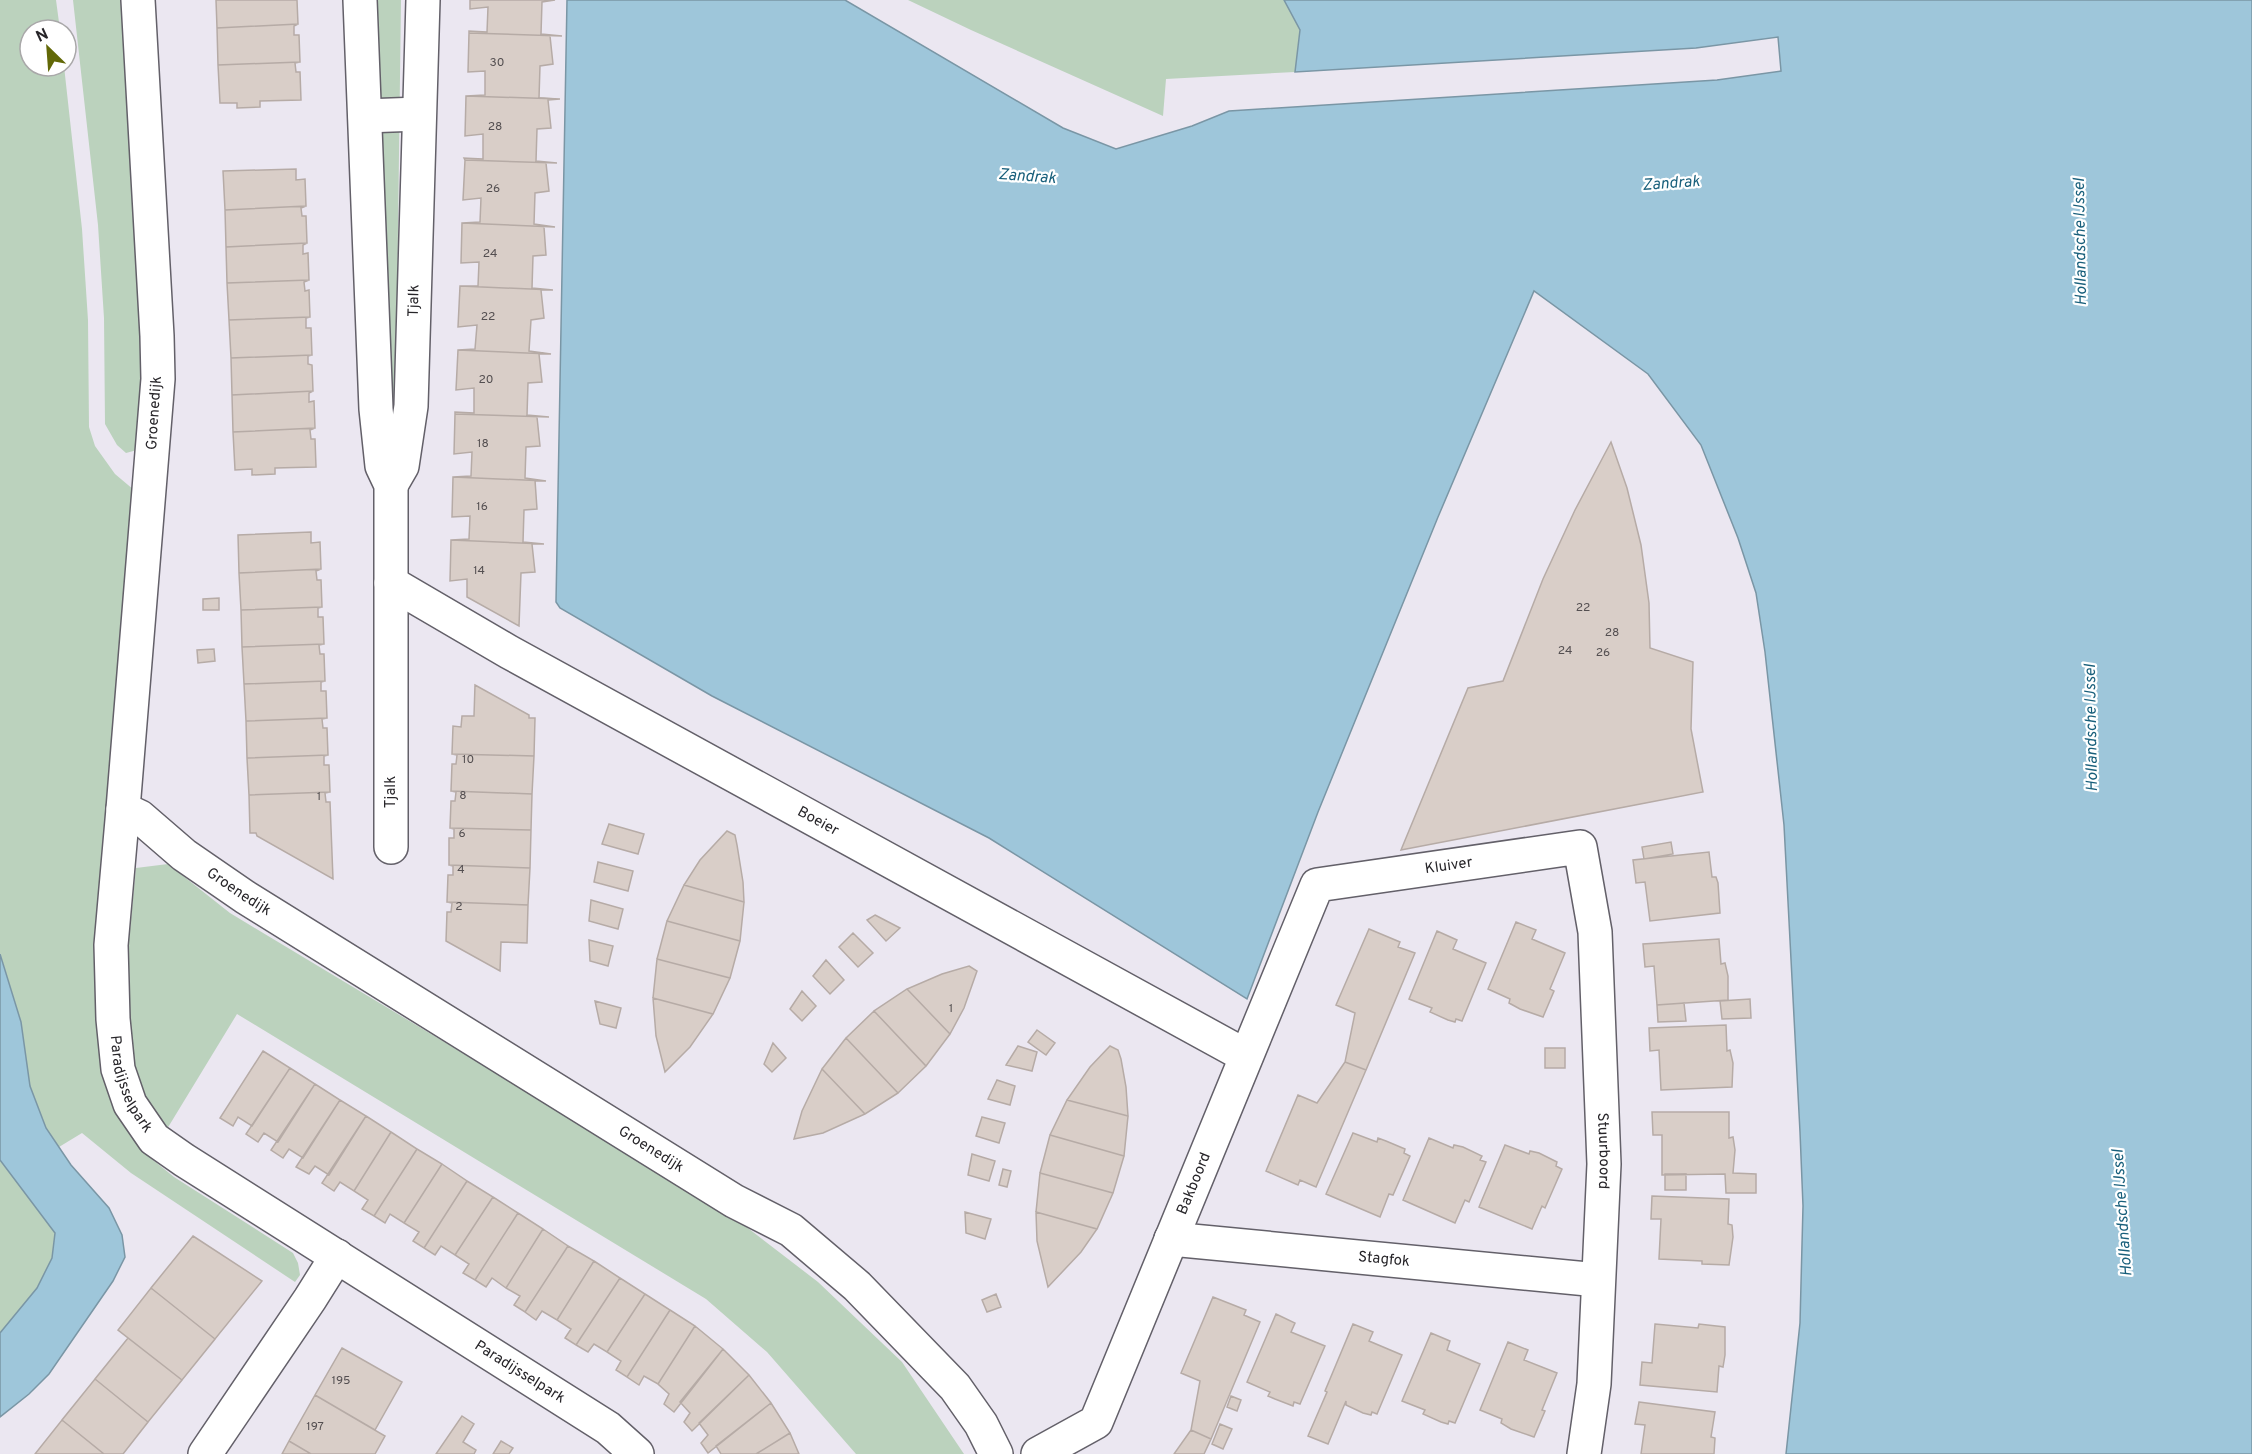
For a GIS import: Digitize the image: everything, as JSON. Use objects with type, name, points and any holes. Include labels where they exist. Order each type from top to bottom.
[{"type":"street","name":"Groenedijk","points":[[138,0],[158,336],[158,379],[123,809],[140,817],[184,855],[245,897],[734,1201],[791,1230],[857,1286],[955,1387],[981,1424],[996,1454]]},
{"type":"street","name":"Tjalk","points":[[360,0],[376,409],[382,466],[391,485],[391,846]]},
{"type":"street","name":"Tjalk","points":[[391,485],[402,466],[411,406],[423,0]]},
{"type":"street","points":[[365,116],[419,114]]},
{"type":"street","name":"Boeier","points":[[391,583],[509,652],[1246,1056]]},
{"type":"street","name":"Paradijsselpark","points":[[123,809],[111,945],[113,1019],[118,1069],[130,1104],[154,1139],[608,1428],[637,1454]]},
{"type":"street","name":"Kluiver","points":[[1317,885],[1580,848]]},
{"type":"street","name":"Stuurboord","points":[[1580,848],[1595,932],[1604,1164],[1594,1384],[1584,1454]]},
{"type":"street","name":"Bakboord","points":[[1038,1454],[1096,1422],[1317,885]]},
{"type":"street","name":"Stagfok","points":[[1171,1239],[1598,1280]]},
{"type":"street","points":[[205,1454],[337,1256]]},
{"type":"green space","points":[[0,0],[56,0],[58,18],[18,18],[18,78],[65,78],[82,229],[88,320],[89,427],[95,446],[115,474],[134,490],[94,945],[96,1019],[102,1073],[116,1113],[142,1151],[174,1177],[293,1253],[300,1275],[295,1282],[131,1173],[82,1133],[59,1147],[46,1128],[30,1086],[21,1022],[0,953]]},
{"type":"green space","points":[[73,0],[124,0],[144,339],[137,450],[126,453],[117,445],[105,424],[104,318],[98,225],[78,45],[78,18],[75,18]]},
{"type":"green space","points":[[365,0],[401,0],[395,462]]},
{"type":"green space","points":[[908,0],[1284,0],[1300,30],[1295,72],[1166,79],[1163,116]]},
{"type":"green space","points":[[168,864],[230,913],[727,1212],[818,1282],[902,1362],[964,1454],[856,1454],[767,1352],[706,1299],[237,1014],[167,1129],[144,1099],[134,1065],[128,1018],[129,939],[136,868]]},
{"type":"green space","points":[[0,1160],[55,1233],[52,1258],[37,1288],[0,1333]]},
{"type":"water","points":[[567,0],[845,0],[1063,128],[1116,149],[1192,126],[1229,111],[1717,80],[1781,71],[1778,37],[1696,48],[1295,72],[1300,30],[1284,0],[2252,0],[2252,1454],[1786,1454],[1800,1323],[1803,1206],[1784,825],[1765,652],[1756,593],[1738,538],[1701,445],[1648,374],[1534,291],[1438,517],[1318,812],[1247,999],[989,838],[712,696],[560,608],[556,602]]},
{"type":"water","points":[[0,954],[21,1022],[30,1086],[46,1128],[71,1165],[109,1208],[122,1235],[125,1257],[113,1281],[49,1374],[29,1394],[0,1417],[0,1333],[37,1288],[52,1258],[55,1233],[0,1160]]},
{"type":"building","points":[[216,0],[297,0],[298,24],[217,28]]},
{"type":"building","points":[[470,0],[555,0],[542,2],[541,34],[562,36],[469,33],[469,31],[487,32],[488,7],[470,9]]},
{"type":"building","points":[[298,24],[294,26],[294,35],[299,35],[300,62],[218,65],[217,28]]},
{"type":"building","points":[[469,33],[562,36],[550,36],[553,64],[540,66],[539,98],[560,99],[466,96],[485,95],[485,71],[468,72]]},
{"type":"building","points":[[300,62],[295,63],[296,72],[300,72],[301,100],[260,101],[260,107],[237,108],[237,103],[220,103],[218,65]]},
{"type":"building","points":[[466,96],[560,99],[548,100],[551,128],[537,129],[536,161],[557,163],[465,160],[464,158],[483,159],[483,134],[465,136]]},
{"type":"building","points":[[465,160],[557,163],[546,163],[549,191],[535,193],[534,224],[555,227],[462,223],[480,222],[481,198],[463,200]]},
{"type":"building","points":[[296,169],[296,180],[305,179],[306,206],[225,210],[223,171]]},
{"type":"building","points":[[306,206],[301,208],[302,216],[306,216],[307,243],[226,247],[225,210]]},
{"type":"building","points":[[462,223],[555,227],[544,227],[546,255],[533,256],[532,288],[553,290],[460,286],[478,286],[479,262],[461,263]]},
{"type":"building","points":[[307,243],[303,245],[303,254],[308,253],[309,280],[227,283],[226,247]]},
{"type":"building","points":[[309,280],[304,282],[305,291],[309,290],[310,317],[229,320],[227,283]]},
{"type":"building","points":[[460,286],[553,290],[541,290],[544,318],[531,320],[529,351],[551,354],[458,350],[475,349],[477,325],[458,327]]},
{"type":"building","points":[[310,317],[306,318],[306,328],[311,328],[312,355],[231,358],[229,320]]},
{"type":"building","points":[[458,350],[551,354],[539,354],[542,382],[528,383],[527,415],[549,417],[455,414],[455,412],[474,413],[474,388],[456,390]]},
{"type":"building","points":[[312,355],[308,356],[308,364],[312,365],[313,391],[232,395],[231,358]]},
{"type":"building","points":[[313,391],[309,393],[309,402],[314,401],[315,428],[233,432],[232,395]]},
{"type":"building","points":[[455,414],[549,417],[537,417],[540,446],[526,447],[525,478],[546,481],[453,477],[471,476],[472,452],[454,454]]},
{"type":"building","points":[[315,428],[310,430],[311,439],[315,439],[316,467],[275,468],[275,474],[252,475],[252,469],[235,470],[233,432]]},
{"type":"building","points":[[1611,442],[1627,488],[1641,545],[1649,603],[1650,648],[1693,662],[1691,729],[1703,792],[1401,850],[1468,688],[1503,681],[1543,579],[1575,510]]},
{"type":"building","points":[[453,477],[535,481],[537,509],[524,510],[523,542],[544,544],[451,540],[469,539],[470,516],[452,517]]},
{"type":"building","points":[[311,532],[311,543],[320,542],[321,569],[239,573],[238,535]]},
{"type":"building","points":[[451,540],[544,544],[532,544],[535,572],[521,573],[519,626],[467,597],[467,579],[450,581]]},
{"type":"building","points":[[321,569],[316,571],[317,580],[321,580],[322,607],[241,610],[239,573]]},
{"type":"building","points":[[219,598],[219,610],[203,610],[203,599]]},
{"type":"building","points":[[322,607],[318,608],[318,617],[323,617],[324,644],[242,647],[241,610]]},
{"type":"building","points":[[324,644],[319,645],[320,654],[324,654],[325,681],[244,684],[242,647]]},
{"type":"building","points":[[214,649],[215,661],[198,663],[197,650]]},
{"type":"building","points":[[325,681],[321,682],[321,691],[326,691],[327,718],[246,721],[244,684]]},
{"type":"building","points":[[475,685],[529,715],[529,718],[535,718],[534,756],[452,754],[453,726],[461,727],[462,716],[474,716]]},
{"type":"building","points":[[327,718],[322,719],[323,728],[327,728],[328,755],[247,758],[246,721]]},
{"type":"building","points":[[452,754],[534,756],[532,794],[451,791],[452,764],[456,764],[457,755]]},
{"type":"building","points":[[328,755],[324,756],[324,765],[329,765],[330,792],[249,795],[247,758]]},
{"type":"building","points":[[451,791],[532,794],[531,830],[450,828],[451,801],[455,801],[456,792]]},
{"type":"building","points":[[330,792],[325,793],[326,802],[330,802],[333,879],[257,836],[256,833],[250,833],[249,795]]},
{"type":"building","points":[[609,824],[644,834],[638,854],[602,844]]},
{"type":"building","points":[[450,828],[531,830],[530,868],[449,865],[449,838],[454,838],[454,829]]},
{"type":"building","points":[[727,831],[735,835],[744,902],[684,885],[700,860]]},
{"type":"building","points":[[1671,842],[1673,854],[1644,859],[1642,847]]},
{"type":"building","points":[[1709,852],[1712,877],[1716,877],[1718,883],[1720,913],[1650,921],[1645,882],[1636,883],[1633,860]]},
{"type":"building","points":[[598,862],[633,871],[628,891],[594,882]]},
{"type":"building","points":[[449,865],[530,868],[528,905],[447,902],[448,875],[453,875],[453,866]]},
{"type":"building","points":[[684,885],[744,902],[740,941],[667,921]]},
{"type":"building","points":[[591,900],[623,909],[618,929],[589,921]]},
{"type":"building","points":[[447,902],[528,905],[527,943],[501,942],[500,971],[446,941],[447,912],[451,912],[452,903]]},
{"type":"building","points":[[875,915],[900,928],[886,941],[867,920]]},
{"type":"building","points":[[667,921],[740,941],[730,978],[657,959]]},
{"type":"building","points":[[1516,922],[1536,930],[1532,939],[1565,953],[1550,989],[1554,991],[1543,1017],[1520,1009],[1509,1003],[1510,999],[1488,989]]},
{"type":"building","points":[[1369,929],[1400,942],[1398,947],[1415,953],[1366,1070],[1345,1062],[1355,1013],[1336,1005]]},
{"type":"building","points":[[1437,931],[1457,940],[1453,949],[1486,963],[1462,1021],[1448,1020],[1430,1012],[1432,1008],[1409,999]]},
{"type":"building","points":[[853,933],[873,953],[858,967],[839,947]]},
{"type":"building","points":[[1719,939],[1721,964],[1725,963],[1728,976],[1728,1000],[1657,1005],[1654,966],[1645,967],[1643,944]]},
{"type":"building","points":[[589,940],[613,946],[608,966],[590,961]]},
{"type":"building","points":[[657,959],[730,978],[713,1014],[653,998]]},
{"type":"building","points":[[826,960],[844,980],[830,994],[813,976]]},
{"type":"building","points":[[969,966],[977,971],[964,1008],[950,1034],[907,989],[942,974]]},
{"type":"building","points":[[907,989],[950,1034],[926,1066],[874,1011]]},
{"type":"building","points":[[802,991],[816,1006],[802,1021],[790,1009]]},
{"type":"building","points":[[653,998],[713,1014],[690,1047],[665,1072],[656,1036]]},
{"type":"building","points":[[1750,999],[1751,1018],[1722,1019],[1720,1001]]},
{"type":"building","points":[[595,1001],[621,1008],[616,1028],[600,1024]]},
{"type":"building","points":[[1684,1003],[1686,1021],[1658,1022],[1657,1005]]},
{"type":"building","points":[[874,1011],[926,1066],[898,1093],[846,1038]]},
{"type":"building","points":[[1726,1025],[1727,1051],[1730,1050],[1733,1063],[1732,1087],[1661,1090],[1659,1050],[1650,1051],[1649,1028]]},
{"type":"building","points":[[1037,1030],[1055,1043],[1046,1055],[1028,1042]]},
{"type":"building","points":[[846,1038],[898,1093],[865,1114],[822,1069]]},
{"type":"building","points":[[773,1043],[786,1058],[772,1072],[764,1064]]},
{"type":"building","points":[[1018,1046],[1037,1052],[1032,1071],[1006,1065]]},
{"type":"building","points":[[1110,1046],[1118,1050],[1121,1059],[1128,1116],[1067,1100],[1090,1067]]},
{"type":"building","points":[[1545,1048],[1565,1048],[1565,1068],[1545,1068]]},
{"type":"building","points":[[263,1051],[290,1068],[252,1126],[238,1117],[233,1126],[220,1118]]},
{"type":"building","points":[[1345,1062],[1366,1070],[1316,1187],[1300,1180],[1298,1185],[1266,1171],[1298,1095],[1317,1103]]},
{"type":"building","points":[[290,1068],[315,1084],[278,1142],[264,1133],[258,1142],[246,1134]]},
{"type":"building","points":[[822,1069],[865,1114],[823,1133],[794,1139],[802,1111]]},
{"type":"building","points":[[997,1080],[1015,1086],[1010,1105],[988,1099]]},
{"type":"building","points":[[315,1084],[340,1100],[303,1158],[289,1149],[283,1158],[271,1150]]},
{"type":"building","points":[[340,1100],[366,1116],[329,1175],[315,1166],[309,1174],[296,1167]]},
{"type":"building","points":[[1067,1100],[1128,1116],[1124,1156],[1050,1135]]},
{"type":"building","points":[[1652,1112],[1729,1112],[1729,1138],[1733,1137],[1735,1150],[1733,1173],[1756,1174],[1756,1193],[1726,1193],[1725,1174],[1662,1175],[1662,1135],[1653,1135]]},
{"type":"building","points":[[366,1116],[391,1132],[354,1191],[340,1182],[334,1191],[322,1183]]},
{"type":"building","points":[[982,1117],[1005,1123],[999,1143],[976,1136]]},
{"type":"building","points":[[391,1132],[417,1149],[374,1216],[362,1209],[368,1200],[354,1191]]},
{"type":"building","points":[[1353,1133],[1377,1142],[1378,1138],[1386,1141],[1405,1149],[1404,1153],[1410,1156],[1393,1195],[1389,1194],[1380,1217],[1326,1194]]},
{"type":"building","points":[[1050,1135],[1124,1156],[1113,1193],[1040,1173]]},
{"type":"building","points":[[1429,1138],[1453,1148],[1454,1145],[1463,1147],[1482,1156],[1480,1160],[1486,1162],[1469,1202],[1465,1200],[1455,1223],[1403,1200]]},
{"type":"building","points":[[1505,1145],[1529,1154],[1530,1151],[1539,1153],[1557,1162],[1556,1166],[1562,1169],[1545,1208],[1542,1206],[1532,1229],[1479,1207]]},
{"type":"building","points":[[417,1149],[442,1164],[404,1223],[390,1214],[385,1223],[374,1216]]},
{"type":"building","points":[[972,1154],[995,1161],[989,1181],[968,1175]]},
{"type":"building","points":[[442,1164],[467,1181],[424,1248],[413,1241],[419,1232],[404,1223]]},
{"type":"building","points":[[1003,1169],[1011,1171],[1007,1187],[999,1185]]},
{"type":"building","points":[[1040,1173],[1113,1193],[1097,1229],[1036,1212]]},
{"type":"building","points":[[1665,1174],[1686,1174],[1686,1190],[1665,1190]]},
{"type":"building","points":[[467,1181],[493,1197],[455,1255],[441,1246],[435,1255],[424,1248]]},
{"type":"building","points":[[1652,1196],[1729,1199],[1728,1224],[1732,1225],[1733,1237],[1729,1265],[1659,1259],[1661,1219],[1651,1219]]},
{"type":"building","points":[[493,1197],[518,1213],[475,1280],[463,1273],[469,1264],[455,1255]]},
{"type":"building","points":[[965,1212],[991,1219],[985,1239],[966,1233]]},
{"type":"building","points":[[1036,1212],[1097,1229],[1081,1252],[1048,1287],[1037,1241]]},
{"type":"building","points":[[518,1213],[543,1229],[506,1288],[492,1278],[486,1287],[475,1280]]},
{"type":"building","points":[[543,1229],[568,1246],[525,1312],[514,1305],[520,1296],[506,1288]]},
{"type":"building","points":[[193,1236],[262,1281],[215,1339],[151,1288]]},
{"type":"building","points":[[568,1246],[594,1261],[557,1320],[542,1311],[536,1320],[525,1312]]},
{"type":"building","points":[[594,1261],[620,1278],[576,1345],[565,1338],[571,1329],[557,1320]]},
{"type":"building","points":[[620,1278],[645,1294],[607,1352],[594,1344],[588,1352],[576,1345]]},
{"type":"building","points":[[151,1288],[215,1339],[182,1380],[118,1330]]},
{"type":"building","points":[[645,1294],[670,1310],[627,1377],[616,1370],[621,1361],[607,1352]]},
{"type":"building","points":[[996,1294],[1001,1307],[987,1312],[982,1300]]},
{"type":"building","points":[[1213,1297],[1246,1310],[1244,1315],[1260,1322],[1211,1439],[1191,1430],[1200,1381],[1181,1373]]},
{"type":"building","points":[[670,1310],[695,1326],[658,1384],[644,1376],[639,1385],[627,1377]]},
{"type":"building","points":[[1276,1314],[1295,1323],[1291,1332],[1325,1346],[1300,1404],[1294,1402],[1293,1406],[1268,1396],[1270,1392],[1247,1382]]},
{"type":"building","points":[[1353,1324],[1373,1332],[1369,1341],[1402,1355],[1377,1414],[1363,1413],[1346,1405],[1346,1401],[1328,1444],[1308,1436]]},
{"type":"building","points":[[1655,1324],[1698,1328],[1699,1324],[1725,1327],[1725,1355],[1723,1367],[1719,1366],[1717,1392],[1640,1385],[1642,1362],[1652,1363]]},
{"type":"building","points":[[695,1326],[723,1349],[674,1412],[664,1404],[669,1394],[658,1384]]},
{"type":"building","points":[[1431,1333],[1450,1341],[1447,1350],[1480,1364],[1455,1423],[1441,1422],[1423,1414],[1425,1410],[1402,1401]]},
{"type":"building","points":[[128,1338],[182,1380],[148,1422],[95,1379]]},
{"type":"building","points":[[1508,1342],[1528,1350],[1524,1360],[1557,1373],[1534,1437],[1511,1429],[1501,1423],[1502,1419],[1480,1410]]},
{"type":"building","points":[[342,1348],[402,1382],[375,1430],[315,1395]]},
{"type":"building","points":[[723,1349],[749,1375],[692,1431],[684,1422],[690,1413],[680,1402]]},
{"type":"building","points":[[749,1375],[771,1403],[708,1453],[701,1443],[708,1435],[699,1423]]},
{"type":"building","points":[[95,1379],[148,1422],[123,1454],[104,1454],[62,1420]]},
{"type":"building","points":[[315,1395],[385,1436],[375,1454],[311,1454],[289,1441]]},
{"type":"building","points":[[1231,1396],[1241,1400],[1237,1411],[1227,1407]]},
{"type":"building","points":[[1639,1402],[1715,1412],[1711,1437],[1715,1438],[1714,1454],[1641,1454],[1645,1425],[1635,1424]]},
{"type":"building","points":[[771,1403],[790,1433],[756,1454],[721,1454],[716,1446]]},
{"type":"building","points":[[462,1416],[474,1424],[463,1442],[476,1450],[474,1454],[436,1454]]},
{"type":"building","points":[[62,1420],[104,1454],[35,1454]]},
{"type":"building","points":[[1220,1424],[1232,1429],[1223,1449],[1212,1444]]},
{"type":"building","points":[[1191,1430],[1211,1439],[1204,1454],[1174,1454]]},
{"type":"building","points":[[790,1433],[799,1454],[756,1454]]},
{"type":"building","points":[[289,1441],[311,1454],[282,1454]]},
{"type":"building","points":[[501,1441],[513,1448],[509,1454],[493,1454]]},
{"type":"water label","name":"Zandrak","points":[[1027,177]]},
{"type":"water label","name":"Zandrak","points":[[1671,184]]},
{"type":"water label","name":"Hollandsche IJssel","points":[[2081,242]]},
{"type":"water label","name":"Hollandsche IJssel","points":[[2092,728]]},
{"type":"water label","name":"Hollandsche IJssel","points":[[2123,1213]]}]
